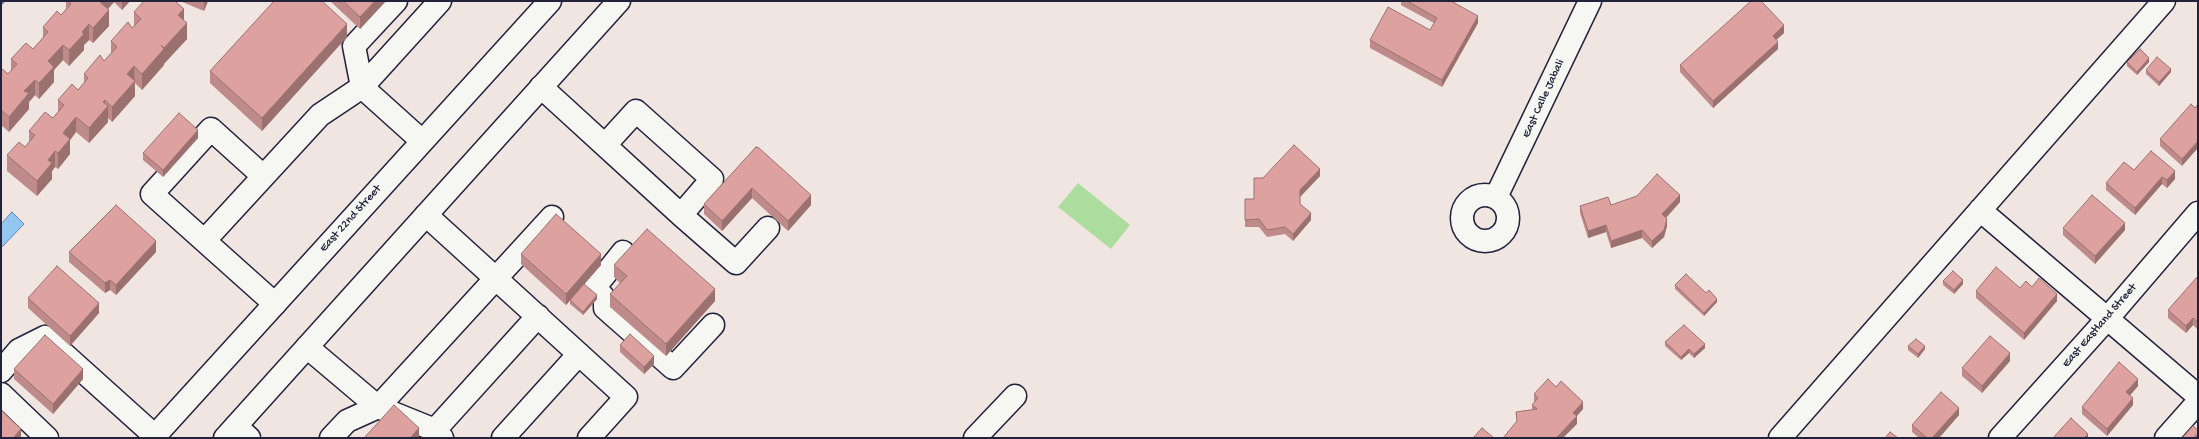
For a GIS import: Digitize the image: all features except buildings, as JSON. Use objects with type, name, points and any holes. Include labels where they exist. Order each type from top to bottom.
[{"type":"main road","points":[[396,1],[354,46],[362,87],[422,141]]},
{"type":"main road","points":[[205,240],[320,115],[362,87],[440,1]]},
{"type":"main road","name":"East 22nd Street","points":[[154,437],[550,1]]},
{"type":"main road","points":[[237,434],[307,347],[618,1]]},
{"type":"main road","name":"East Calle Jabali","points":[[1496,197],[1590,1]]},
{"type":"main road","points":[[1780,438],[2164,1]]},
{"type":"main road","points":[[541,87],[681,215],[736,263],[768,228]]},
{"type":"main road","points":[[605,146],[636,110],[712,180],[681,215]]},
{"type":"main road","points":[[263,176],[210,129],[152,194],[275,304]]},
{"type":"main road","points":[[1980,210],[2198,396]]},
{"type":"main road","name":"East Eastland Street","points":[[2000,438],[2107,319],[2198,212]]},
{"type":"main road","points":[[426,215],[626,397],[589,438]]},
{"type":"main road","points":[[382,417],[496,279],[552,217]]},
{"type":"main road","points":[[623,252],[595,287],[605,299],[605,308],[673,368],[713,325]]},
{"type":"main road","points":[[330,438],[347,421],[382,417],[438,435],[538,316]]},
{"type":"main road","points":[[1,371],[19,350],[45,337],[154,437]]},
{"type":"main road","points":[[307,347],[382,417]]},
{"type":"main road","points":[[503,438],[579,354]]},
{"type":"main road","points":[[1,394],[47,438]]},
{"type":"main road","points":[[975,438],[1014,396]]},
{"type":"main road","points":[[2166,438],[2198,402]]},
{"type":"green space","points":[[1078,183],[1130,225],[1111,249],[1058,207]]},
{"type":"water","points":[[12,212],[24,224],[1,248],[1,224]]}]
